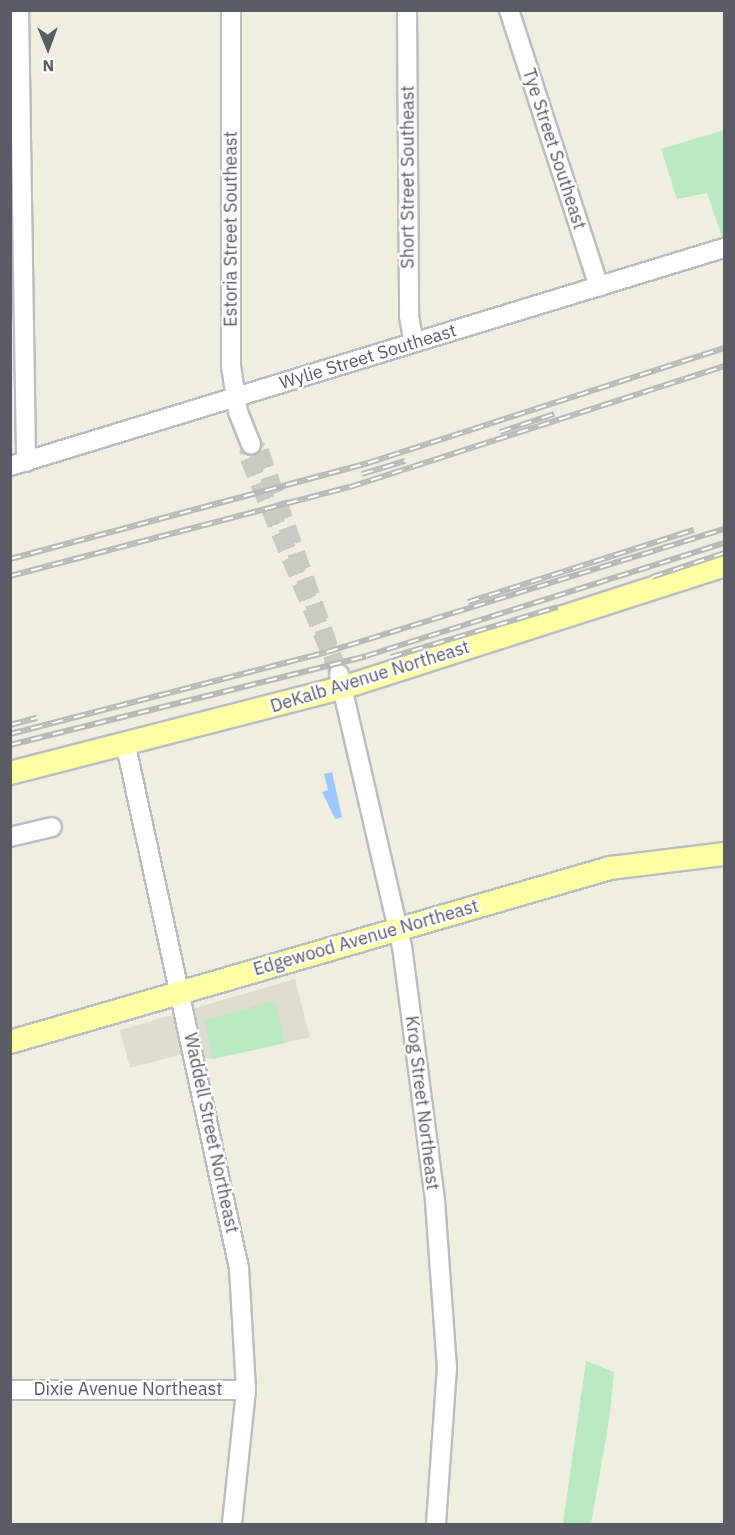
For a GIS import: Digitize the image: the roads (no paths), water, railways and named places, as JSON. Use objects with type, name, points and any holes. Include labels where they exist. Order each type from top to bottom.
[{"type":"main road","name":"DeKalb Avenue Northeast","points":[[10,773],[126,746],[724,565]]},
{"type":"main road","name":"Edgewood Avenue Northeast","points":[[10,1042],[604,869],[724,854]]},
{"type":"street","points":[[18,464],[15,111],[20,10]]},
{"type":"street","name":"Estoria Street Southeast","points":[[231,10],[236,398],[251,446]]},
{"type":"street","name":"Short Street Southeast","points":[[407,10],[409,316],[414,343]]},
{"type":"street","name":"Tye Street Southeast","points":[[509,10],[599,287]]},
{"type":"street","name":"Wylie Street Southeast","points":[[18,464],[724,248]]},
{"type":"street","name":"Krog Street Northeast","points":[[342,681],[398,930],[444,1294],[446,1428],[436,1524]]},
{"type":"street","name":"Waddell Street Northeast","points":[[126,746],[182,992],[239,1268],[246,1390],[232,1524]]},
{"type":"street","points":[[10,837],[52,827]]},
{"type":"street","name":"Dixie Avenue Northeast","points":[[10,1390],[246,1390]]},
{"type":"water","points":[[332,772],[342,817],[335,819],[322,792],[328,790],[324,774]]},
{"type":"tunnel","points":[[251,445],[260,451],[339,674],[248,456],[251,445]]},
{"type":"railway","points":[[10,559],[368,463],[724,348]]},
{"type":"railway","points":[[10,576],[350,487],[724,366]]},
{"type":"railway","points":[[500,432],[554,414]]},
{"type":"railway","points":[[362,474],[405,461]]},
{"type":"railway","points":[[10,734],[327,652],[724,529]]},
{"type":"railway","points":[[468,602],[694,530]]},
{"type":"railway","points":[[10,745],[366,656],[724,543]]},
{"type":"railway","points":[[652,577],[724,553]]},
{"type":"railway","points":[[391,657],[558,607]]},
{"type":"railway","points":[[10,725],[37,718]]}]
